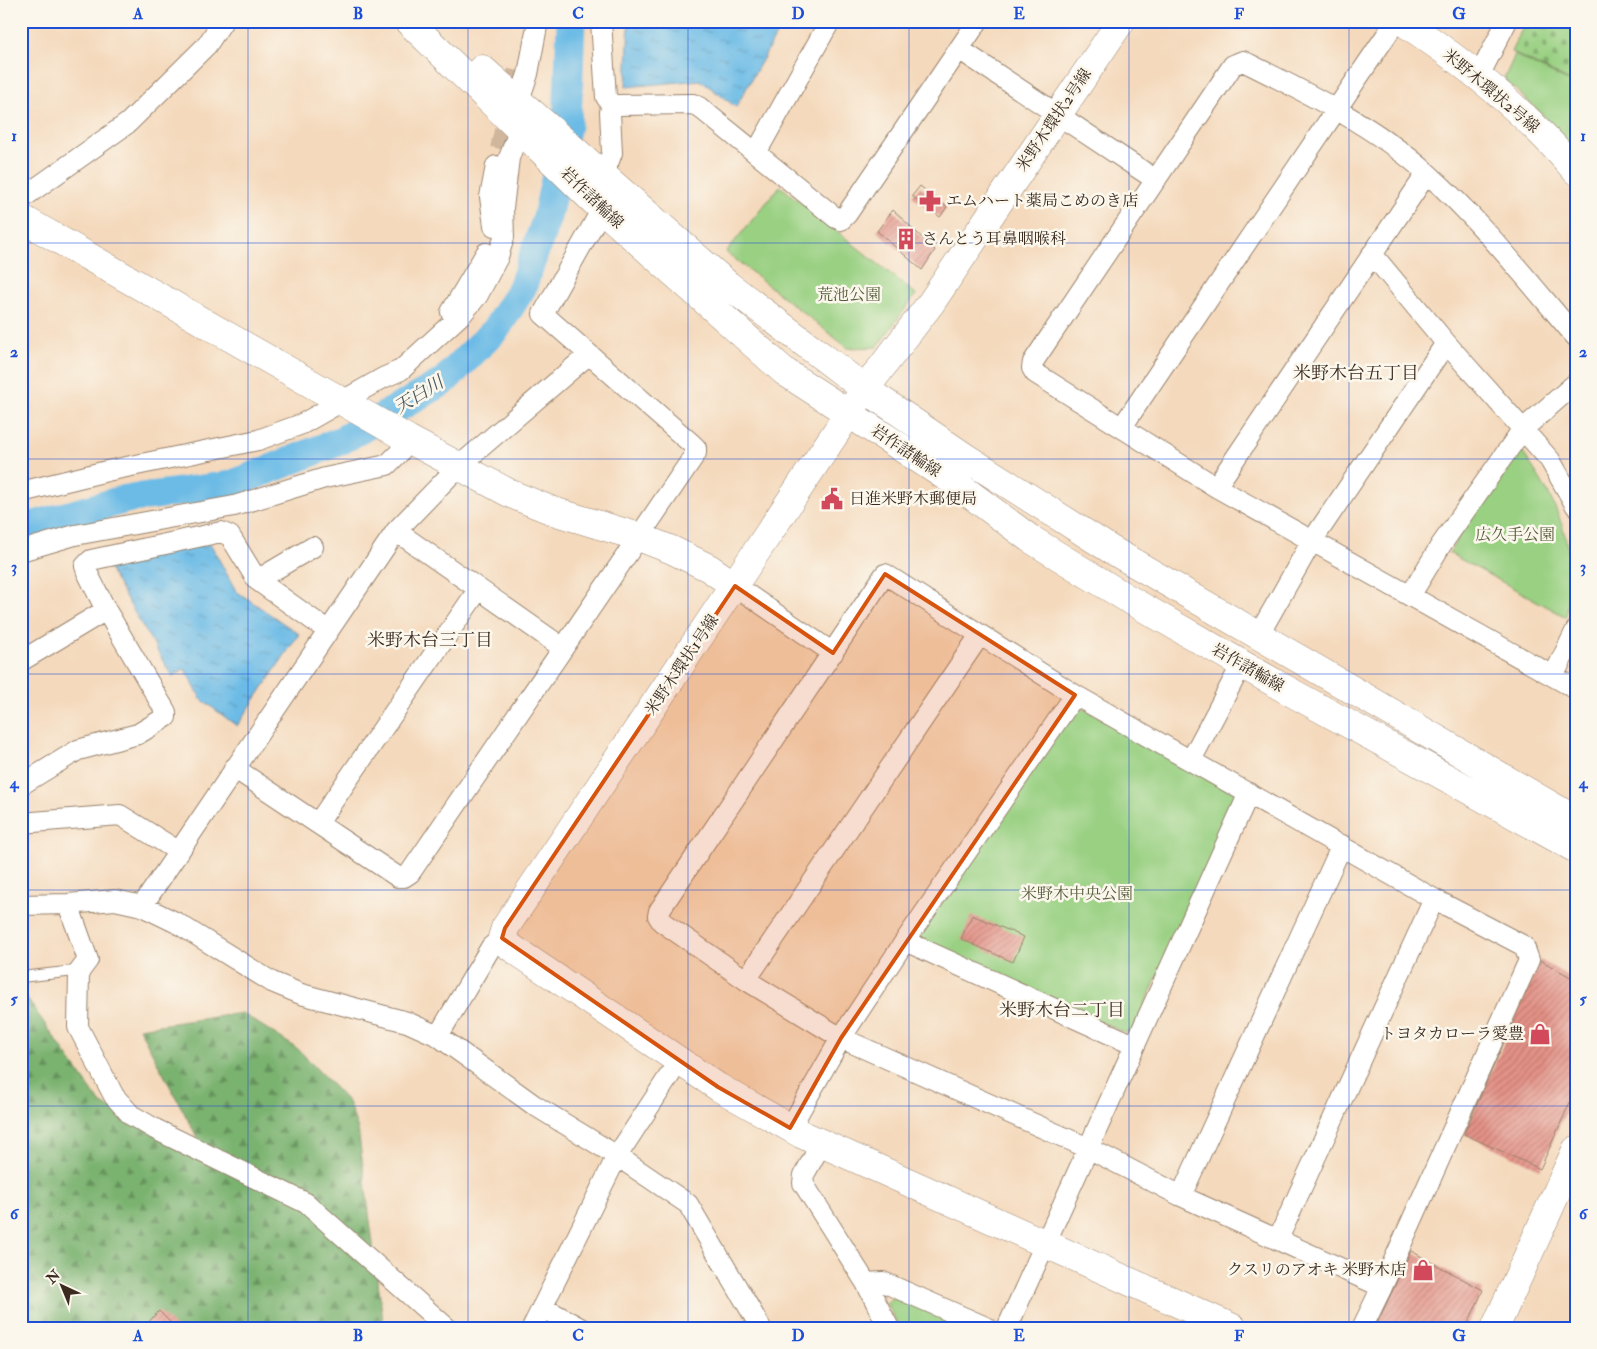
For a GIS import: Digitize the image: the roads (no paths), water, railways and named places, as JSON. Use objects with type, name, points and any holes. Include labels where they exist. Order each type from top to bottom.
[{"type":"street","points":[[21,199],[128,123],[207,45],[222,21]]},
{"type":"street","name":"岩作諸輪線","points":[[408,21],[523,132],[596,184],[865,389],[964,457],[1094,539],[1576,820]]},
{"type":"street","name":"岩作諸輪線","points":[[430,21],[519,100],[596,184],[785,372],[951,480],[1029,538],[1242,664],[1576,849]]},
{"type":"street","points":[[519,65],[527,21]]},
{"type":"street","points":[[519,100],[528,74],[538,21]]},
{"type":"street","points":[[601,21],[606,97],[612,106]]},
{"type":"street","points":[[756,153],[830,21]]},
{"type":"street","points":[[612,106],[618,104],[693,104],[836,218],[841,220],[848,214],[978,21]]},
{"type":"street","name":"米野木環状2号線","points":[[865,389],[931,303],[1121,21]]},
{"type":"street","points":[[1122,427],[1396,21]]},
{"type":"street","name":"米野木環状2号線","points":[[1402,21],[1479,76],[1554,146],[1576,171]]},
{"type":"street","points":[[1479,76],[1507,21]]},
{"type":"street","points":[[959,49],[1156,180]]},
{"type":"street","points":[[1576,336],[1463,208],[1427,173],[1404,154],[1337,108],[1243,61],[1233,65],[1032,362],[1032,368],[1035,373],[1216,487],[1576,689]]},
{"type":"street","points":[[234,768],[398,877],[404,877],[410,873],[696,453],[696,448],[543,314],[596,184],[612,153],[610,112],[612,106]]},
{"type":"street","points":[[21,492],[107,471],[258,440],[302,424],[340,401],[401,370],[438,333],[462,314],[478,295],[498,257],[504,237],[503,208],[509,158],[523,132]]},
{"type":"street","points":[[438,333],[488,250],[495,233],[490,197],[500,149]]},
{"type":"street","points":[[1216,487],[1427,173]]},
{"type":"street","points":[[21,218],[340,401],[458,467],[511,494],[544,508],[639,537],[709,568],[834,653]]},
{"type":"street","points":[[1372,254],[1446,343],[1550,460],[1576,506]]},
{"type":"street","points":[[1258,636],[1312,541],[1446,343]]},
{"type":"street","points":[[142,906],[396,532],[458,467],[588,355]]},
{"type":"street","points":[[1410,596],[1441,545],[1522,430],[1576,383]]},
{"type":"street","name":"米野木環状1号線","points":[[504,939],[505,928],[865,389]]},
{"type":"street","points":[[21,552],[75,535],[234,506],[325,478],[387,465],[399,453],[404,437]]},
{"type":"street","points":[[21,785],[78,750],[138,734],[166,716],[166,712],[106,610],[87,572],[85,566],[91,560],[221,532],[230,536],[257,580],[328,630]]},
{"type":"street","points":[[396,532],[563,648]]},
{"type":"street","points":[[257,580],[313,547]]},
{"type":"street","points":[[1362,1328],[1382,1287],[1529,960],[1524,946],[1434,899],[1075,695],[885,574],[834,653],[659,911],[658,916],[662,922],[746,980],[841,1038],[1088,1148],[1182,1196],[1382,1287]]},
{"type":"street","points":[[318,823],[478,590]]},
{"type":"street","points":[[21,661],[106,610]]},
{"type":"street","points":[[1554,675],[1576,630]]},
{"type":"street","points":[[746,980],[980,635]]},
{"type":"street","points":[[1191,760],[1242,664]]},
{"type":"street","points":[[790,1128],[841,1038],[905,941],[1075,695]]},
{"type":"street","points":[[1007,1328],[1249,793]]},
{"type":"street","points":[[21,823],[120,815],[178,851]]},
{"type":"street","points":[[1182,1196],[1342,845]]},
{"type":"street","points":[[1278,1239],[1434,899]]},
{"type":"street","points":[[21,905],[115,900],[142,906],[177,923],[272,982],[301,994],[407,1022],[438,1036],[534,1105],[617,1156],[688,1204],[762,1328]]},
{"type":"street","points":[[68,904],[88,960],[79,972],[78,1027],[114,1096],[131,1115],[306,1204],[447,1328]]},
{"type":"street","points":[[438,1036],[491,947],[504,939],[679,1061],[747,1105],[790,1128],[821,1144],[1045,1242],[1233,1328]]},
{"type":"street","points":[[905,941],[1134,1045]]},
{"type":"street","points":[[532,1328],[617,1156],[679,1061]]},
{"type":"street","points":[[821,1144],[804,1175],[803,1183],[866,1284],[889,1328]]},
{"type":"street","points":[[1495,1328],[1576,1150]]},
{"type":"street","points":[[866,1284],[883,1282],[988,1328]]},
{"type":"street","points":[[542,1307],[580,1328]]},
{"type":"lane","points":[[21,977],[75,970],[79,972]]},
{"type":"water","points":[[629,21],[784,21],[736,107],[700,80],[626,87]]},
{"type":"water","points":[[210,543],[236,591],[299,634],[237,726],[201,699],[185,669],[172,676],[106,564]]},
{"type":"waterway","name":"天白川","points":[[21,529],[126,499],[231,485],[342,440],[443,382],[496,329],[522,288],[547,217],[567,125],[571,21]]},
{"type":"tunnel","points":[[500,149],[519,65]]},
{"type":"place","name":"エムハート薬局こめのき店","points":[[930,201]]},
{"type":"place","name":"さんとう耳鼻咽喉科","points":[[906,239]]},
{"type":"place","name":"日進米野木郵便局","points":[[832,499]]},
{"type":"place","name":"トヨタカローラ愛豊","points":[[1540,1034]]},
{"type":"place","name":"クスリのアオキ 米野木店","points":[[1423,1270]]},
{"type":"district","name":"米野木台五丁目","points":[[1356,373]]},
{"type":"district","name":"米野木台三丁目","points":[[430,640]]},
{"type":"district","name":"米野木台二丁目","points":[[1062,1010]]},
{"type":"park label","name":"荒池公園","points":[[849,295]]},
{"type":"park label","name":"広久手公園","points":[[1515,535]]},
{"type":"park label","name":"米野木中央公園","points":[[1077,894]]}]
